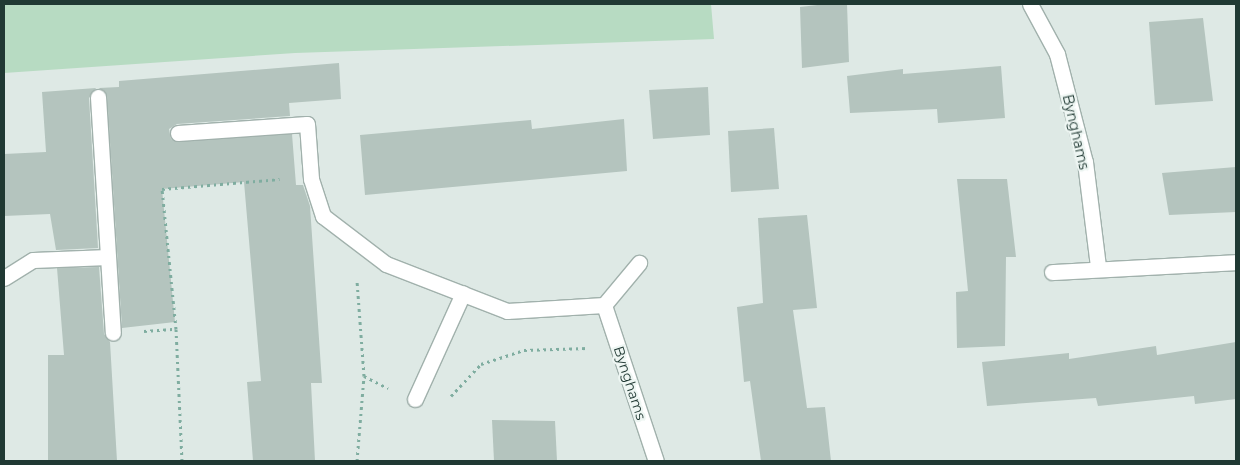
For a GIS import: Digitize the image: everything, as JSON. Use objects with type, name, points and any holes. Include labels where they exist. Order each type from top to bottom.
[{"type":"street","name":"Bynghams","points":[[1030,4],[1057,54],[1085,162],[1098,267]]},
{"type":"street","points":[[98,97],[113,333]]},
{"type":"street","points":[[178,133],[307,124],[311,179],[323,216],[386,264],[507,311],[604,305],[639,263]]},
{"type":"street","points":[[4,278],[33,260],[108,257]]},
{"type":"street","points":[[1052,272],[1098,267],[1236,262]]},
{"type":"street","points":[[416,399],[463,293]]},
{"type":"street","name":"Bynghams","points":[[604,305],[656,461]]},
{"type":"path","points":[[182,461],[176,329],[162,190],[311,179]]},
{"type":"path","points":[[357,461],[364,376],[355,283],[376,256]]},
{"type":"path","points":[[364,376],[440,408],[481,364],[524,350],[619,350]]},
{"type":"green space","points":[[4,4],[711,4],[714,39],[295,53],[4,73]]},
{"type":"building","points":[[847,4],[849,62],[802,68],[800,7]]},
{"type":"building","points":[[1203,18],[1213,101],[1155,105],[1149,22]]},
{"type":"building","points":[[339,63],[341,99],[289,103],[290,116],[177,124],[169,129],[171,139],[179,142],[292,134],[296,185],[303,185],[310,206],[322,383],[311,383],[315,461],[253,461],[247,382],[261,381],[244,182],[162,189],[175,322],[122,328],[107,96],[99,88],[119,87],[119,81]]},
{"type":"building","points":[[1001,66],[1005,118],[938,123],[937,109],[850,113],[847,76],[903,69],[903,74]]},
{"type":"building","points":[[708,87],[710,135],[653,139],[649,90]]},
{"type":"building","points":[[96,88],[89,98],[98,248],[56,250],[50,214],[4,216],[4,154],[46,152],[42,92]]},
{"type":"building","points":[[624,119],[627,171],[365,195],[360,135],[531,120],[532,129]]},
{"type":"building","points":[[774,128],[779,189],[731,192],[728,131]]},
{"type":"building","points":[[1236,167],[1236,212],[1169,215],[1162,173]]},
{"type":"building","points":[[957,179],[1007,179],[1016,257],[1006,257],[1005,346],[957,348],[956,292],[968,291]]},
{"type":"building","points":[[807,215],[817,308],[793,310],[807,408],[825,407],[831,461],[761,461],[750,381],[744,382],[737,307],[763,303],[758,218]]},
{"type":"building","points":[[99,267],[104,334],[110,342],[117,461],[48,461],[48,355],[64,355],[57,268]]},
{"type":"building","points":[[1236,342],[1236,399],[1195,404],[1194,396],[1098,406],[1096,398],[987,406],[982,362],[1069,353],[1069,359],[1156,346],[1157,355]]},
{"type":"building","points":[[492,420],[555,421],[557,461],[494,461]]}]
